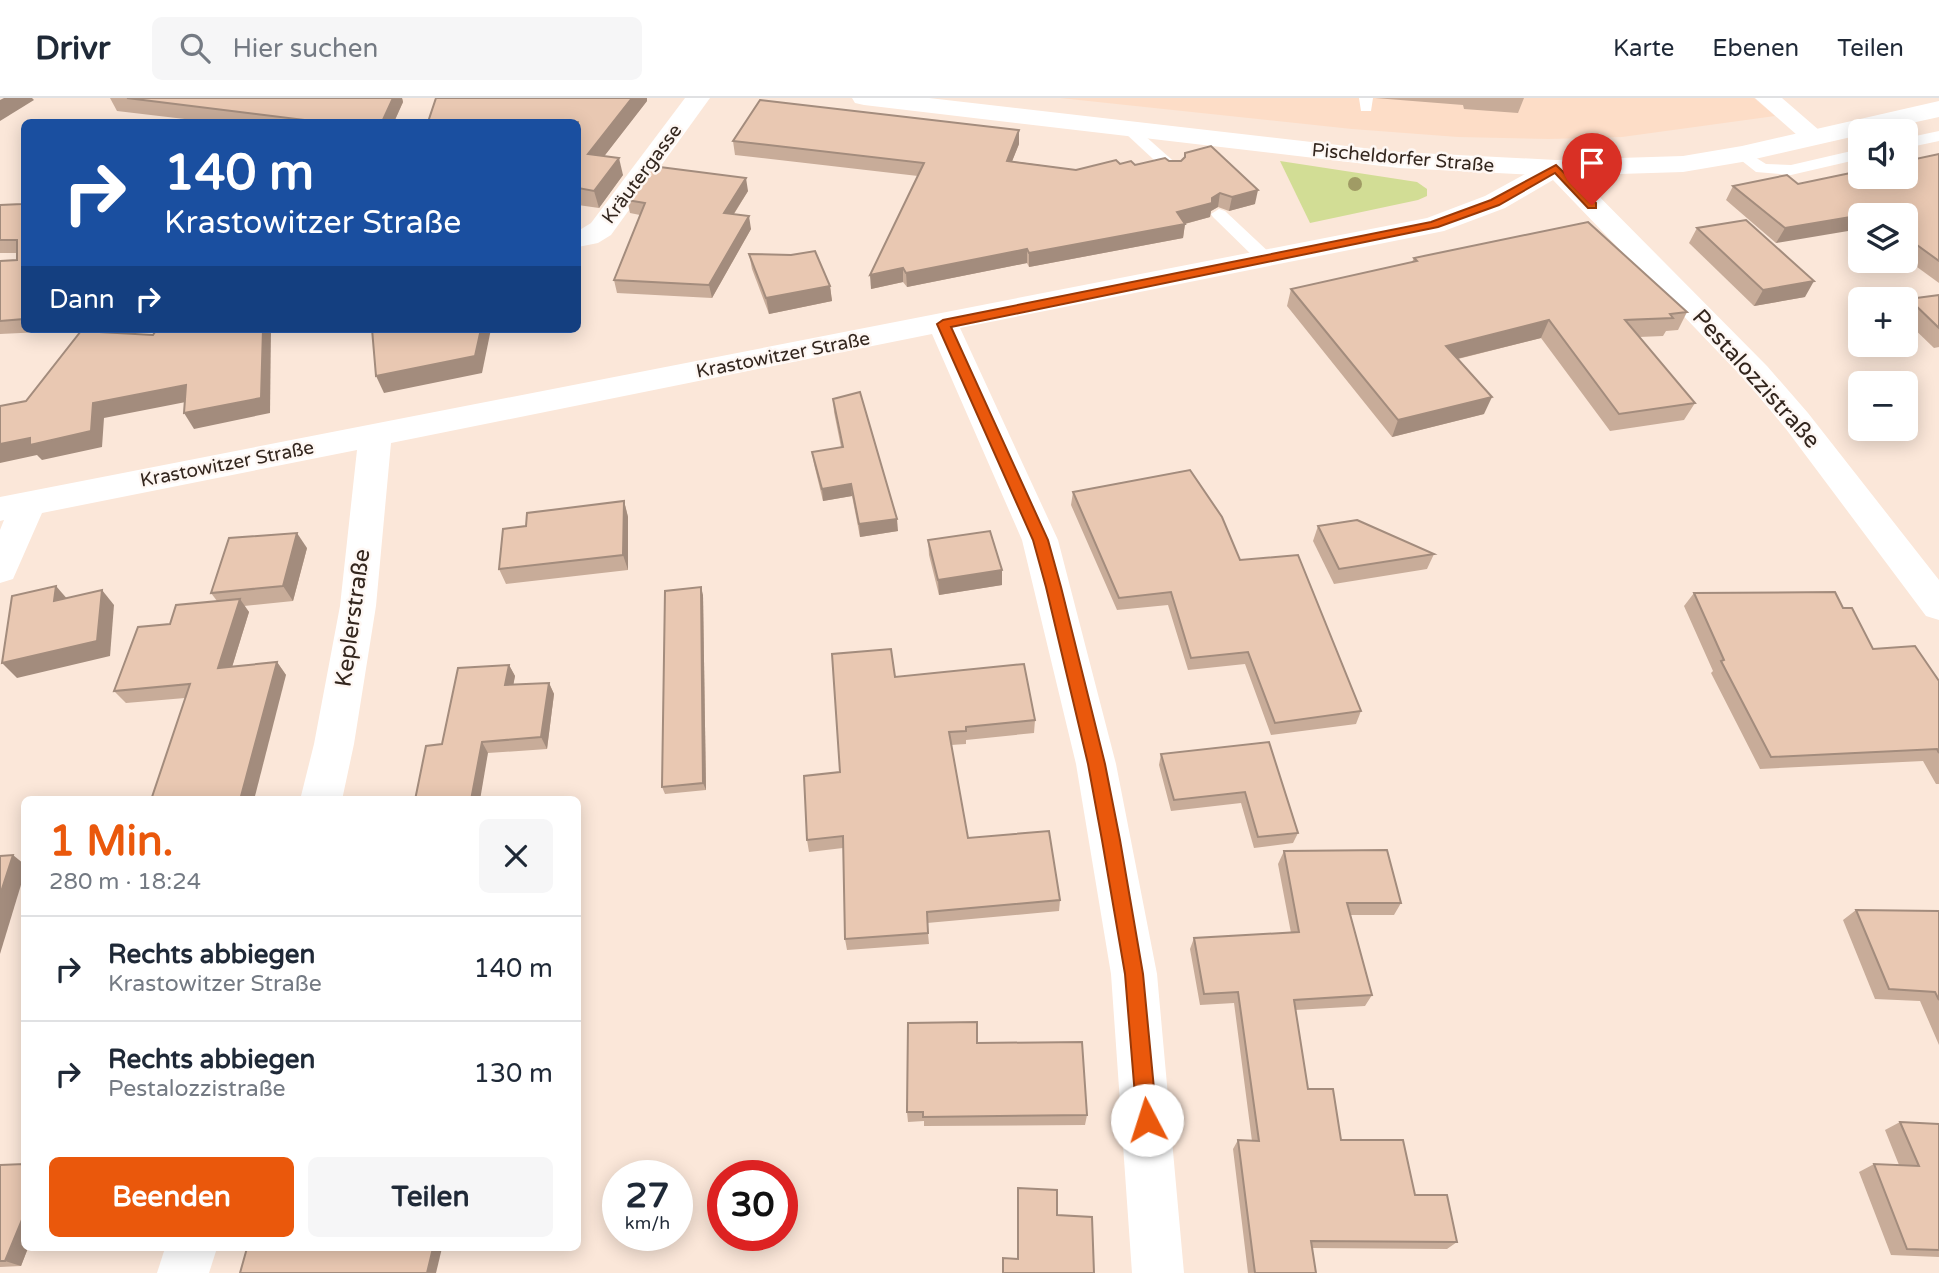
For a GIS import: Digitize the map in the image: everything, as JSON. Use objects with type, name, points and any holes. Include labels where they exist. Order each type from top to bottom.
[{"type":"street","name":"Kräutergasse","points":[[581,238],[601,229],[698,98]]},
{"type":"street","name":"Pischeldorfer Straße","points":[[864,98],[1399,160],[1556,168],[1683,164],[1742,154],[1939,109]]},
{"type":"street","points":[[1767,98],[1815,137]]},
{"type":"street","name":"Krastowitzer Straße","points":[[15,506],[1434,225],[1495,202],[1556,168]]},
{"type":"street","name":"Pestalozzistraße","points":[[1556,168],[1756,373],[1797,421],[1939,606]]},
{"type":"street","points":[[943,324],[1040,540],[1096,764],[1134,974],[1158,1273]]},
{"type":"street","name":"Keplerstraße","points":[[322,796],[334,744],[358,606],[375,435]]},
{"type":"street","points":[[0,569],[15,506]]},
{"type":"street","points":[[183,1273],[190,1251]]},
{"type":"lane","points":[[1130,130],[1173,169]]},
{"type":"lane","points":[[1918,141],[1939,136]]},
{"type":"lane","points":[[1742,154],[1762,169],[1791,170],[1848,157]]},
{"type":"lane","points":[[1219,214],[1266,259]]},
{"type":"shaded area","points":[[1060,98],[1754,98],[1775,116],[1622,137],[1458,137],[1352,129]]},
{"type":"green space","points":[[1280,161],[1417,182],[1427,189],[1427,196],[1310,223]]},
{"type":"building","points":[[127,98],[393,98],[383,119],[297,119]]},
{"type":"building","points":[[436,98],[632,98],[588,154],[619,158],[594,191],[581,189],[581,119],[429,119]]},
{"type":"building","points":[[760,100],[1019,130],[1007,161],[1076,170],[1116,160],[1120,164],[1131,161],[1135,165],[1165,158],[1169,161],[1181,161],[1185,153],[1211,146],[1258,190],[1232,197],[1220,193],[1212,198],[1212,203],[1177,212],[1185,224],[1029,253],[1027,249],[906,273],[903,268],[870,275],[924,163],[733,141]]},
{"type":"building","points":[[1939,154],[1939,261],[1918,246],[1918,203],[1848,203],[1848,217],[1785,228],[1733,186],[1787,175],[1798,184],[1848,174],[1848,189],[1918,189],[1918,158]]},
{"type":"building","points":[[652,166],[746,178],[724,213],[749,216],[709,285],[614,280],[645,203],[627,200]]},
{"type":"building","points":[[21,204],[21,319],[0,321],[0,261],[17,260],[17,240],[0,240],[0,205]]},
{"type":"building","points":[[1746,220],[1814,281],[1763,290],[1697,228]]},
{"type":"building","points":[[1588,222],[1687,312],[1670,314],[1673,318],[1625,320],[1695,403],[1619,414],[1549,320],[1446,346],[1492,397],[1398,420],[1291,289],[1417,261],[1414,258]]},
{"type":"building","points":[[815,251],[830,286],[766,298],[749,254],[791,255]]},
{"type":"building","points":[[1939,295],[1939,328],[1918,308],[1918,298]]},
{"type":"building","points":[[79,333],[263,333],[261,398],[184,413],[186,385],[93,403],[91,431],[30,445],[30,438],[0,444],[0,406],[26,401]]},
{"type":"building","points":[[372,333],[480,333],[475,356],[376,376]]},
{"type":"building","points":[[860,392],[897,519],[859,524],[851,484],[822,489],[812,452],[843,447],[833,399]]},
{"type":"building","points":[[1190,470],[1222,517],[1240,560],[1298,555],[1361,711],[1275,723],[1248,652],[1191,658],[1171,592],[1119,598],[1073,492]]},
{"type":"building","points":[[624,501],[623,555],[499,569],[503,529],[526,526],[527,513]]},
{"type":"building","points":[[1357,520],[1434,554],[1339,569],[1318,526]]},
{"type":"building","points":[[990,531],[1002,570],[938,580],[928,540]]},
{"type":"building","points":[[297,533],[283,586],[211,593],[229,538]]},
{"type":"building","points":[[56,586],[54,601],[102,590],[97,641],[2,663],[12,596]]},
{"type":"building","points":[[701,587],[703,783],[662,787],[665,591]]},
{"type":"building","points":[[1835,592],[1843,608],[1852,608],[1873,649],[1915,646],[1939,681],[1939,753],[1937,749],[1771,757],[1721,661],[1724,660],[1694,593]]},
{"type":"building","points":[[240,599],[218,668],[277,662],[241,796],[152,796],[190,684],[114,691],[138,627],[170,624],[176,605]]},
{"type":"building","points":[[891,649],[895,677],[1024,664],[1035,720],[966,727],[966,731],[949,732],[968,838],[1049,831],[1060,900],[927,912],[928,933],[845,939],[843,836],[807,840],[804,776],[840,772],[832,654]]},
{"type":"building","points":[[509,665],[505,685],[549,683],[541,737],[482,742],[472,796],[416,796],[426,746],[442,744],[458,668]]},
{"type":"building","points":[[1269,742],[1298,833],[1258,837],[1245,792],[1174,800],[1161,754]]},
{"type":"building","points":[[1387,850],[1401,903],[1347,903],[1372,995],[1294,1000],[1308,1089],[1333,1089],[1341,1140],[1403,1140],[1415,1195],[1447,1195],[1457,1242],[1311,1241],[1316,1273],[1255,1273],[1238,1140],[1259,1141],[1238,992],[1204,994],[1194,938],[1299,932],[1284,851]]},
{"type":"building","points":[[13,855],[0,895],[0,856]]},
{"type":"building","points":[[1856,910],[1939,911],[1939,1000],[1935,992],[1889,989]]},
{"type":"building","points":[[977,1022],[977,1043],[1082,1042],[1087,1115],[923,1117],[923,1112],[907,1112],[908,1023]]},
{"type":"building","points":[[1900,1122],[1939,1124],[1939,1250],[1907,1249],[1874,1164],[1919,1166]]},
{"type":"building","points":[[21,1164],[21,1222],[5,1261],[0,1261],[0,1165]]},
{"type":"building","points":[[1018,1188],[1057,1190],[1057,1215],[1092,1217],[1094,1273],[1003,1273],[1003,1258],[1018,1259]]},
{"type":"building","points":[[246,1251],[432,1251],[427,1273],[240,1273]]},
{"type":"route","points":[[1147,1120],[1134,974],[1111,840],[1054,587],[1040,540],[943,324],[1434,225],[1495,202],[1556,168],[1592,205]]}]
